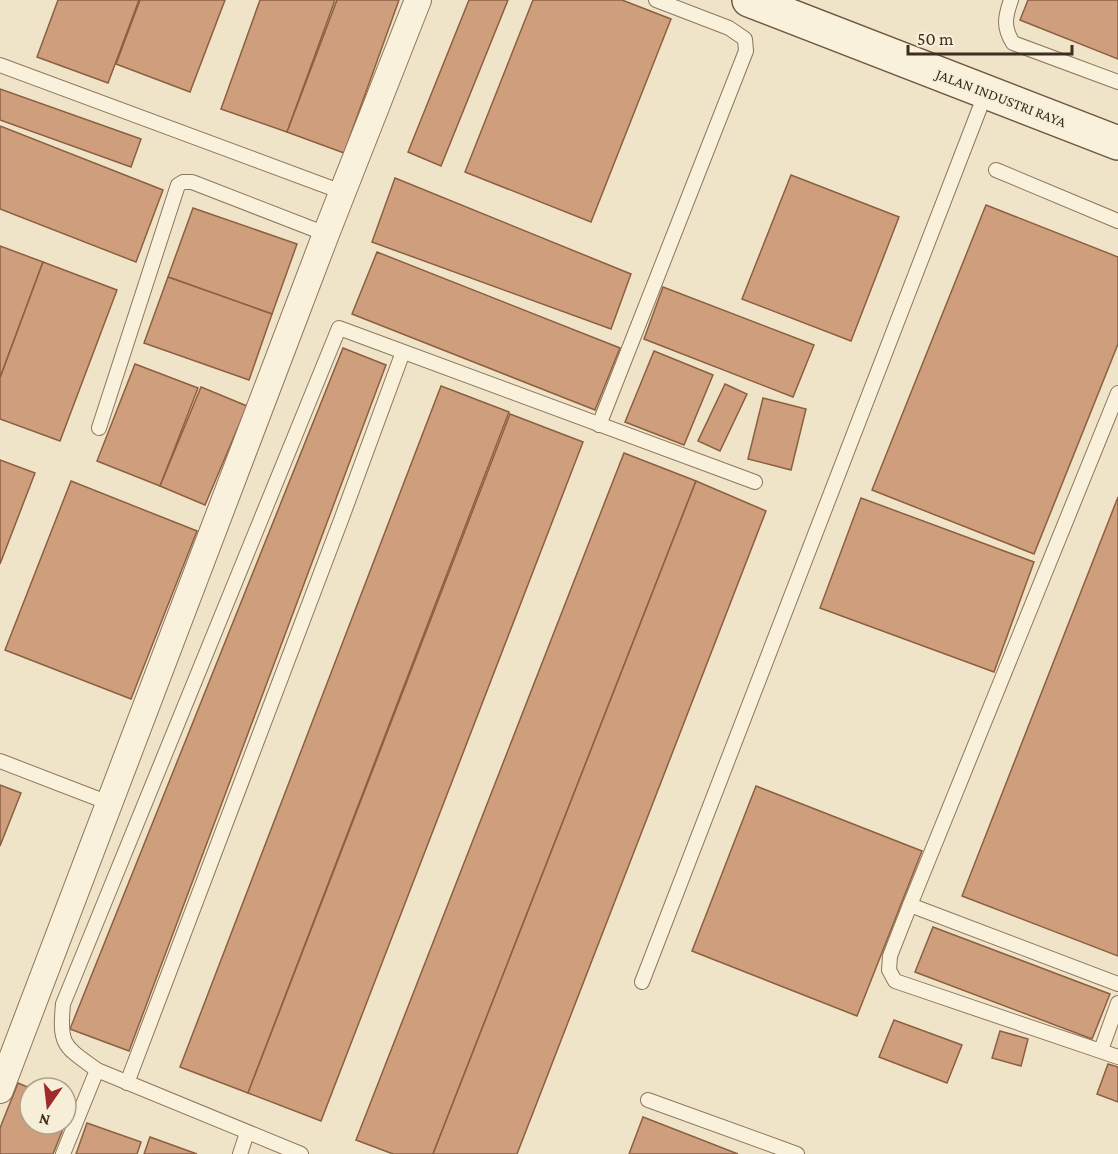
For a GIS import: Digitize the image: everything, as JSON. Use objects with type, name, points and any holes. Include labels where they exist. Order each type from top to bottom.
[{"type":"street","points":[[0,1090],[342,192],[418,0]]},
{"type":"street","name":"JALAN INDUSTRI RAYA","points":[[749,0],[1118,143]]},
{"type":"lane","points":[[599,425],[747,51],[745,39],[729,28],[656,0]]},
{"type":"lane","points":[[1011,0],[1005,17],[1006,32],[1013,43],[1118,82]]},
{"type":"lane","points":[[0,65],[342,192]]},
{"type":"lane","points":[[642,982],[986,92]]},
{"type":"lane","points":[[996,170],[1118,221]]},
{"type":"lane","points":[[99,428],[178,184],[192,182],[326,234]]},
{"type":"lane","points":[[301,1154],[97,1070],[69,1050],[60,1031],[63,1004],[339,328],[755,482]]},
{"type":"lane","points":[[127,1083],[403,352]]},
{"type":"lane","points":[[1118,393],[910,905],[890,956],[889,970],[895,981],[1118,1057]]},
{"type":"lane","points":[[0,761],[109,803]]},
{"type":"lane","points":[[910,905],[1118,984]]},
{"type":"lane","points":[[1101,1050],[1118,1003]]},
{"type":"lane","points":[[63,1154],[97,1070]]},
{"type":"lane","points":[[648,1100],[797,1154]]},
{"type":"lane","points":[[240,1154],[248,1133]]},
{"type":"building","points":[[58,0],[139,0],[108,83],[37,57]]},
{"type":"building","points":[[140,0],[225,0],[190,92],[116,64]]},
{"type":"building","points":[[260,0],[335,0],[287,132],[221,109]]},
{"type":"building","points":[[337,0],[399,0],[344,153],[287,132]]},
{"type":"building","points":[[469,0],[508,0],[441,166],[408,152]]},
{"type":"building","points":[[533,0],[622,0],[671,19],[591,222],[465,172]]},
{"type":"building","points":[[1028,0],[1118,0],[1118,59],[1020,20]]},
{"type":"building","points":[[0,89],[141,139],[131,167],[0,120]]},
{"type":"building","points":[[0,126],[163,190],[136,262],[0,209]]},
{"type":"building","points":[[791,175],[899,217],[851,341],[742,299]]},
{"type":"building","points":[[395,178],[631,274],[611,329],[372,242]]},
{"type":"building","points":[[986,205],[1118,257],[1118,344],[1034,554],[872,490]]},
{"type":"building","points":[[193,208],[297,244],[272,314],[168,277]]},
{"type":"building","points":[[0,246],[43,262],[0,378]]},
{"type":"building","points":[[377,252],[620,348],[595,410],[352,314]]},
{"type":"building","points":[[43,262],[117,290],[60,441],[0,419],[0,378]]},
{"type":"building","points":[[168,277],[272,314],[249,380],[144,343]]},
{"type":"building","points":[[663,287],[814,345],[793,397],[644,339]]},
{"type":"building","points":[[343,348],[386,365],[129,1051],[70,1029]]},
{"type":"building","points":[[654,351],[713,375],[684,445],[625,422]]},
{"type":"building","points":[[135,364],[198,388],[160,486],[97,461]]},
{"type":"building","points":[[725,384],[747,394],[720,451],[698,441]]},
{"type":"building","points":[[441,386],[509,412],[248,1093],[180,1067]]},
{"type":"building","points":[[201,387],[247,406],[205,505],[160,486]]},
{"type":"building","points":[[763,398],[806,409],[791,470],[748,459]]},
{"type":"building","points":[[510,414],[583,442],[321,1121],[248,1093]]},
{"type":"building","points":[[624,453],[696,481],[433,1154],[393,1154],[356,1140]]},
{"type":"building","points":[[0,460],[35,473],[0,564]]},
{"type":"building","points":[[71,481],[197,531],[131,699],[5,650]]},
{"type":"building","points":[[696,481],[766,511],[517,1154],[433,1154]]},
{"type":"building","points":[[1118,497],[1118,956],[962,896]]},
{"type":"building","points":[[861,498],[1034,562],[994,672],[820,608]]},
{"type":"building","points":[[0,785],[21,793],[0,846]]},
{"type":"building","points":[[756,786],[922,851],[857,1016],[692,951]]},
{"type":"building","points":[[933,927],[1110,994],[1092,1039],[915,972]]},
{"type":"building","points":[[894,1020],[962,1045],[947,1083],[879,1057]]},
{"type":"building","points":[[1000,1031],[1028,1039],[1021,1066],[992,1058]]},
{"type":"building","points":[[1108,1064],[1118,1067],[1118,1102],[1097,1094]]},
{"type":"building","points":[[18,1083],[18,1136],[60,1136],[53,1154],[0,1154],[0,1128]]},
{"type":"building","points":[[643,1117],[738,1154],[629,1154]]},
{"type":"building","points":[[87,1123],[141,1142],[137,1154],[76,1154]]},
{"type":"building","points":[[150,1137],[197,1154],[144,1154]]}]
